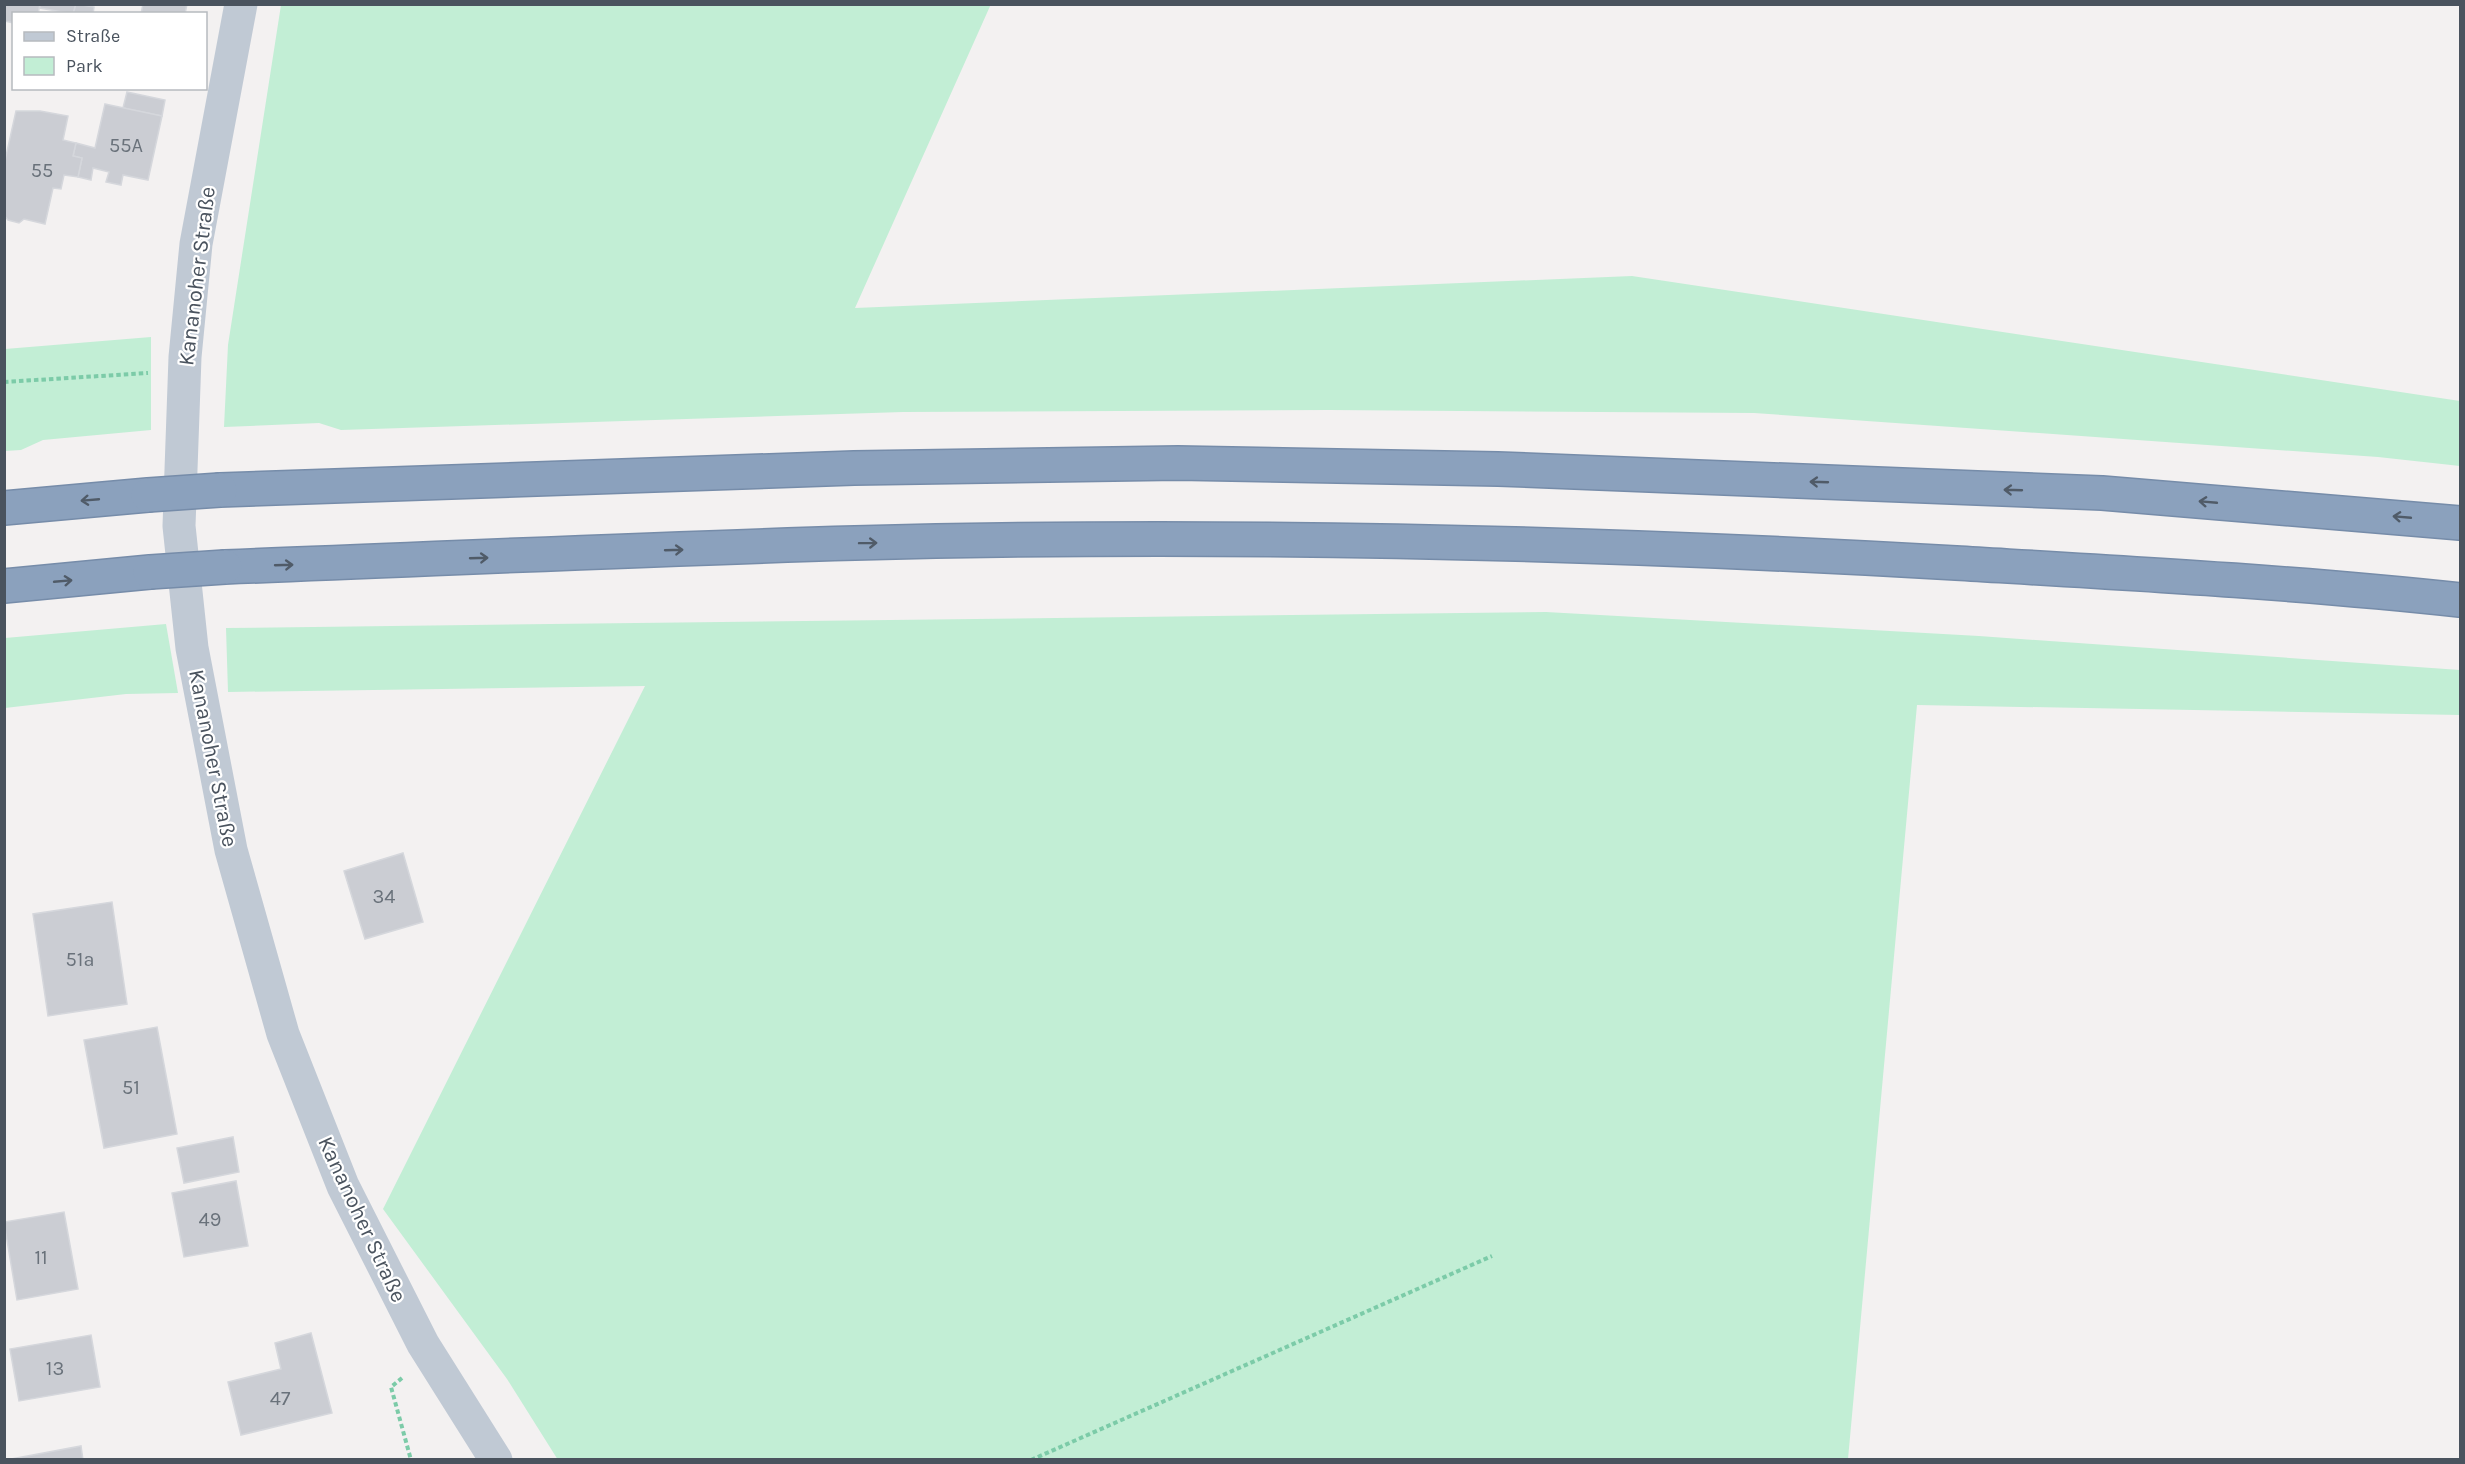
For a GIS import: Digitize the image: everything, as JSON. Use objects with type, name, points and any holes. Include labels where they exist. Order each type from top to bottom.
[{"type":"highway","points":[[4,508],[220,490],[855,468],[1178,463],[1498,469],[2102,493],[2460,523]]},
{"type":"highway","points":[[4,586],[225,567],[856,543],[1173,539],[1490,544],[1797,554],[2099,572],[2395,593],[2460,600]]},
{"type":"street","name":"Kananoher Straße","points":[[241,4],[196,244],[185,370],[179,526],[192,648],[231,850],[283,1034],[343,1186],[431,1356],[496,1460]]},
{"type":"path","points":[[4,382],[185,370]]},
{"type":"path","points":[[1031,1460],[1492,1256]]},
{"type":"path","points":[[411,1460],[391,1387],[431,1356]]},
{"type":"green space","points":[[991,4],[855,308],[1632,276],[2460,401],[2460,466],[2378,457],[1754,413],[1329,410],[903,412],[341,430],[319,423],[224,427],[228,345],[281,5]]},
{"type":"green space","points":[[151,337],[151,430],[43,440],[21,450],[5,451],[5,349]]},
{"type":"green space","points":[[1546,612],[1979,636],[2460,670],[2460,715],[1917,705],[1848,1459],[558,1460],[507,1379],[383,1209],[645,686],[228,692],[226,628]]},
{"type":"green space","points":[[166,624],[178,693],[126,694],[5,708],[5,638]]},
{"type":"building","points":[[4,4],[40,4],[38,12],[12,12],[12,23],[4,21]]},
{"type":"building","points":[[40,4],[76,4],[74,12],[40,8]]},
{"type":"building","points":[[76,4],[94,7],[93,12],[74,12]]},
{"type":"building","points":[[143,4],[187,4],[185,12],[141,12]]},
{"type":"building","points":[[127,92],[165,100],[162,116],[123,108]]},
{"type":"building","points":[[105,104],[162,116],[148,180],[123,175],[121,185],[106,182],[109,172],[93,168],[91,180],[78,177],[82,158],[73,156],[76,143],[95,148]]},
{"type":"building","points":[[16,111],[40,111],[68,116],[63,140],[76,143],[73,156],[82,158],[78,177],[64,175],[61,189],[53,188],[45,224],[24,219],[19,223],[8,220],[4,215],[4,165]]},
{"type":"building","points":[[403,853],[423,922],[365,939],[344,871]]},
{"type":"building","points":[[112,902],[127,1004],[48,1016],[33,914]]},
{"type":"building","points":[[157,1027],[177,1134],[104,1148],[84,1040]]},
{"type":"building","points":[[233,1137],[239,1172],[184,1183],[177,1148]]},
{"type":"building","points":[[236,1181],[248,1246],[184,1257],[172,1193]]},
{"type":"building","points":[[64,1212],[78,1289],[17,1300],[4,1222]]},
{"type":"building","points":[[311,1333],[332,1413],[241,1435],[228,1382],[281,1369],[275,1343]]},
{"type":"building","points":[[91,1335],[100,1387],[19,1401],[10,1349]]},
{"type":"building","points":[[81,1446],[83,1460],[6,1460]]}]
